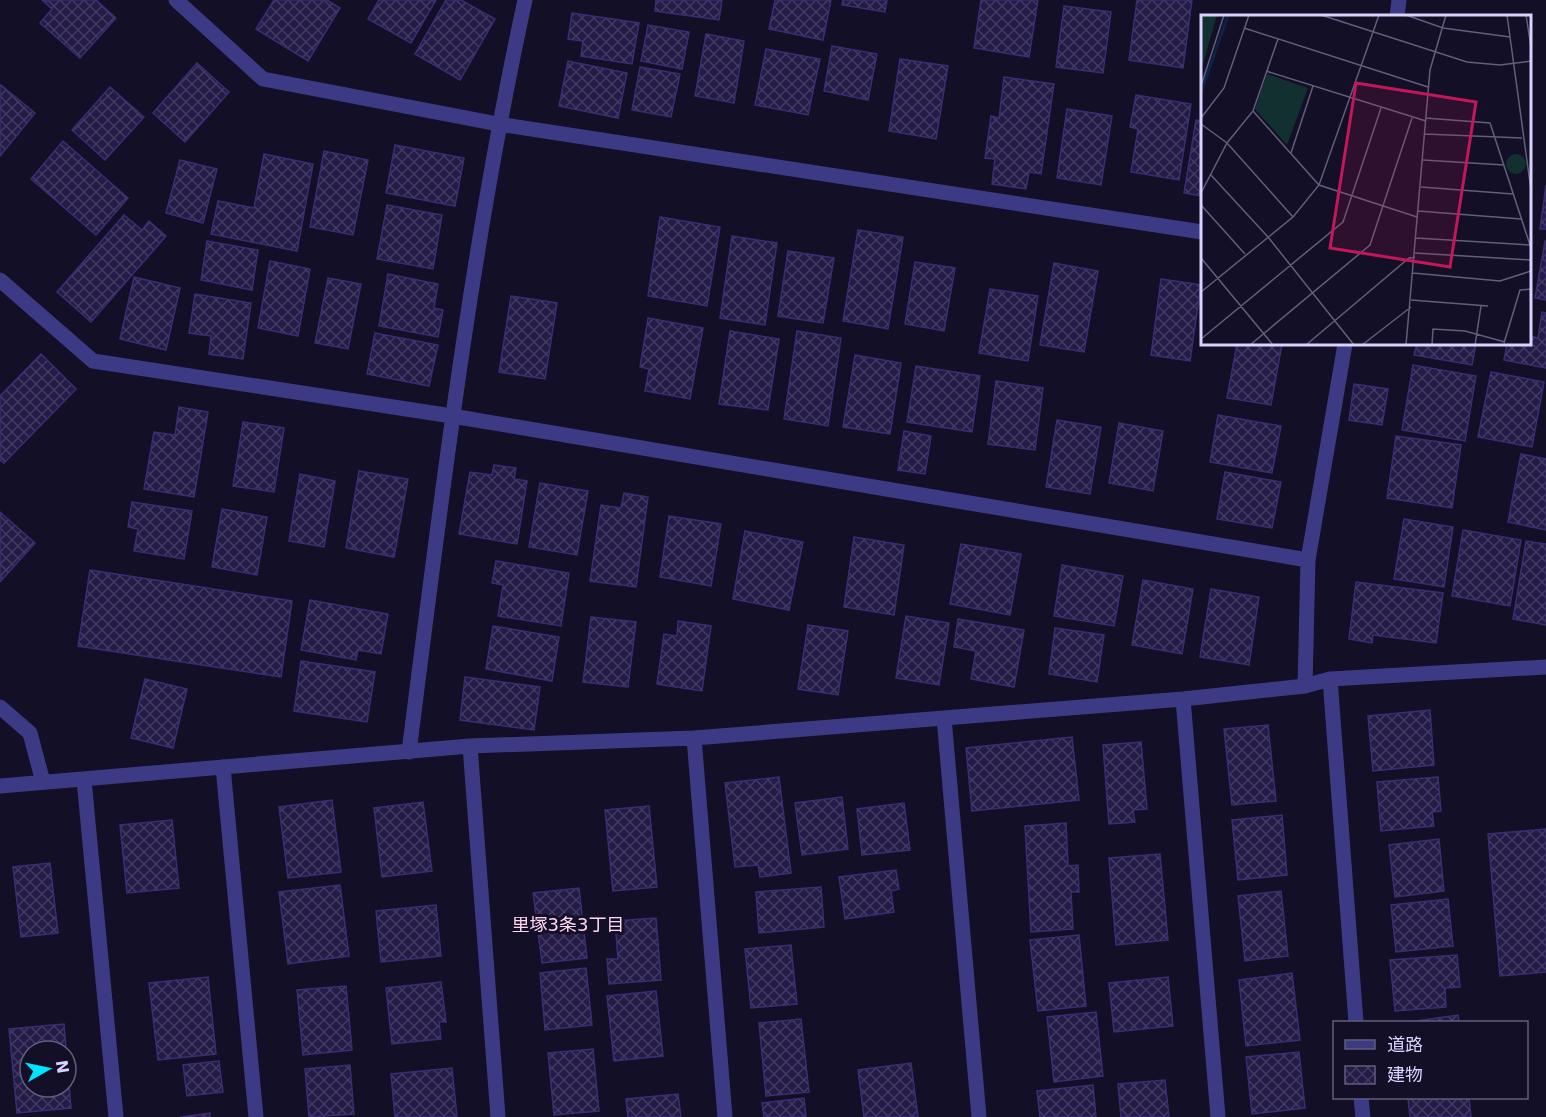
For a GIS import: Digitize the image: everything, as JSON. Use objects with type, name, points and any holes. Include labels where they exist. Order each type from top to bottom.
[{"type":"street","points":[[176,0],[263,79],[498,124],[1201,232]]},
{"type":"street","points":[[409,752],[452,416],[498,124],[525,0]]},
{"type":"street","points":[[1397,15],[1399,0]]},
{"type":"street","points":[[0,280],[93,361],[452,416],[1308,560]]},
{"type":"street","points":[[1305,686],[1308,560],[1346,345]]},
{"type":"street","points":[[0,786],[470,746],[694,738],[1182,699],[1305,686],[1330,679],[1546,667]]},
{"type":"street","points":[[1330,679],[1356,1021]]},
{"type":"street","points":[[1182,699],[1218,1117]]},
{"type":"street","points":[[0,707],[30,733],[43,782]]},
{"type":"street","points":[[945,718],[979,1117]]},
{"type":"street","points":[[694,738],[725,1117]]},
{"type":"street","points":[[470,746],[498,1117]]},
{"type":"street","points":[[223,767],[256,1117]]},
{"type":"street","points":[[84,780],[116,1117]]},
{"type":"street","points":[[1361,1099],[1363,1117]]},
{"type":"building","points":[[42,0],[96,0],[116,18],[80,58],[40,23],[52,9]]},
{"type":"building","points":[[274,0],[327,0],[340,8],[308,61],[256,29]]},
{"type":"building","points":[[379,0],[436,0],[411,43],[368,19]]},
{"type":"building","points":[[446,0],[461,0],[495,19],[460,80],[415,54]]},
{"type":"building","points":[[656,0],[722,0],[719,20],[655,11]]},
{"type":"building","points":[[775,0],[831,0],[823,40],[769,29]]},
{"type":"building","points":[[843,0],[887,0],[885,12],[842,5]]},
{"type":"building","points":[[981,0],[1038,0],[1029,57],[974,48]]},
{"type":"building","points":[[1137,0],[1192,0],[1183,68],[1129,60]]},
{"type":"building","points":[[1064,6],[1111,12],[1103,73],[1056,67]]},
{"type":"building","points":[[572,13],[639,23],[632,64],[581,56],[583,41],[568,39]]},
{"type":"building","points":[[648,25],[689,32],[682,69],[641,61]]},
{"type":"building","points":[[706,34],[744,41],[734,103],[695,96]]},
{"type":"building","points":[[832,46],[877,54],[868,100],[824,91]]},
{"type":"building","points":[[766,49],[820,59],[808,115],[755,105]]},
{"type":"building","points":[[900,59],[948,66],[936,139],[889,131]]},
{"type":"building","points":[[568,61],[627,73],[618,118],[559,106]]},
{"type":"building","points":[[197,63],[229,92],[185,142],[153,113]]},
{"type":"building","points":[[640,67],[680,74],[671,117],[632,110]]},
{"type":"building","points":[[1004,77],[1054,84],[1041,174],[1029,172],[1026,189],[992,184],[995,159],[985,158],[991,116],[999,118]]},
{"type":"building","points":[[1,85],[35,113],[0,156],[0,87]]},
{"type":"building","points":[[110,87],[144,117],[105,160],[72,130]]},
{"type":"building","points":[[1136,95],[1191,104],[1179,180],[1131,172],[1138,129],[1130,127]]},
{"type":"building","points":[[1067,109],[1112,116],[1101,185],[1057,178]]},
{"type":"building","points":[[1196,120],[1201,121],[1201,196],[1184,193]]},
{"type":"building","points":[[63,141],[128,198],[96,235],[31,179]]},
{"type":"building","points":[[395,145],[464,158],[455,206],[386,193]]},
{"type":"building","points":[[324,151],[368,160],[353,235],[310,227]]},
{"type":"building","points":[[264,154],[313,164],[297,251],[211,234],[218,201],[254,208]]},
{"type":"building","points":[[180,160],[217,169],[203,223],[166,213]]},
{"type":"building","points":[[1546,185],[1546,229],[1540,229]]},
{"type":"building","points":[[387,205],[442,215],[433,269],[377,259]]},
{"type":"building","points":[[124,215],[142,230],[149,221],[166,236],[91,322],[57,292]]},
{"type":"building","points":[[660,217],[720,227],[707,306],[648,296]]},
{"type":"building","points":[[858,230],[903,237],[888,329],[843,321]]},
{"type":"building","points":[[732,236],[777,243],[765,325],[720,318]]},
{"type":"building","points":[[207,241],[258,250],[252,290],[201,280]]},
{"type":"building","points":[[1546,241],[1546,300],[1535,298]]},
{"type":"building","points":[[788,251],[834,258],[823,323],[778,316]]},
{"type":"building","points":[[270,261],[310,269],[298,336],[258,328]]},
{"type":"building","points":[[915,262],[955,268],[944,331],[905,324]]},
{"type":"building","points":[[1054,263],[1098,271],[1084,352],[1040,345]]},
{"type":"building","points":[[388,274],[438,284],[434,308],[443,310],[438,337],[379,326]]},
{"type":"building","points":[[134,277],[180,288],[166,350],[120,339]]},
{"type":"building","points":[[328,278],[361,284],[348,349],[315,343]]},
{"type":"building","points":[[1161,279],[1201,285],[1190,361],[1151,355]]},
{"type":"building","points":[[990,289],[1038,296],[1028,361],[979,353]]},
{"type":"building","points":[[195,294],[251,303],[243,359],[209,354],[211,336],[189,333]]},
{"type":"building","points":[[511,296],[557,303],[545,379],[499,372]]},
{"type":"building","points":[[1542,312],[1546,313],[1546,368],[1504,360],[1507,345],[1531,345],[1531,336],[1538,338]]},
{"type":"building","points":[[648,318],[703,328],[690,399],[645,391],[649,369],[640,367]]},
{"type":"building","points":[[730,331],[779,339],[768,410],[719,404]]},
{"type":"building","points":[[797,331],[841,338],[828,426],[784,419]]},
{"type":"building","points":[[375,333],[438,345],[429,386],[367,374]]},
{"type":"building","points":[[1237,345],[1282,345],[1271,405],[1227,398]]},
{"type":"building","points":[[1417,345],[1476,345],[1472,365],[1414,355]]},
{"type":"building","points":[[41,354],[76,389],[4,463],[0,460],[0,396]]},
{"type":"building","points":[[855,355],[901,363],[890,434],[843,427]]},
{"type":"building","points":[[1413,365],[1476,376],[1465,441],[1402,430]]},
{"type":"building","points":[[916,366],[980,376],[972,432],[907,422]]},
{"type":"building","points":[[1491,372],[1544,382],[1532,447],[1478,437]]},
{"type":"building","points":[[996,381],[1043,388],[1035,450],[988,444]]},
{"type":"building","points":[[1354,384],[1388,389],[1382,425],[1349,420]]},
{"type":"building","points":[[179,407],[208,412],[194,497],[144,489],[154,432],[175,435]]},
{"type":"building","points":[[1218,415],[1281,426],[1272,473],[1210,462]]},
{"type":"building","points":[[1057,420],[1101,427],[1090,494],[1046,487]]},
{"type":"building","points":[[243,422],[284,428],[274,492],[233,486]]},
{"type":"building","points":[[1119,423],[1163,431],[1153,491],[1109,483]]},
{"type":"building","points":[[904,431],[931,436],[925,474],[898,470]]},
{"type":"building","points":[[1396,436],[1461,445],[1452,508],[1387,498]]},
{"type":"building","points":[[1521,454],[1546,459],[1546,530],[1508,522]]},
{"type":"building","points":[[494,465],[516,468],[514,479],[527,481],[517,544],[459,534],[470,472],[492,475]]},
{"type":"building","points":[[359,471],[408,479],[394,557],[346,548]]},
{"type":"building","points":[[1225,472],[1281,482],[1272,528],[1217,519]]},
{"type":"building","points":[[300,474],[335,481],[324,547],[289,541]]},
{"type":"building","points":[[540,483],[588,491],[577,555],[529,547]]},
{"type":"building","points":[[624,493],[648,497],[636,587],[590,581],[601,505],[621,508]]},
{"type":"building","points":[[132,502],[192,511],[184,559],[134,551],[138,529],[128,527]]},
{"type":"building","points":[[222,509],[267,517],[257,575],[212,567]]},
{"type":"building","points":[[0,512],[35,543],[0,582]]},
{"type":"building","points":[[669,516],[721,524],[711,586],[660,577]]},
{"type":"building","points":[[1404,519],[1453,527],[1444,587],[1394,579]]},
{"type":"building","points":[[1463,530],[1521,540],[1510,606],[1452,596]]},
{"type":"building","points":[[745,531],[803,542],[789,610],[733,599]]},
{"type":"building","points":[[854,537],[904,545],[894,615],[844,607]]},
{"type":"building","points":[[1526,541],[1546,544],[1546,625],[1513,619]]},
{"type":"building","points":[[961,544],[1021,554],[1010,615],[950,604]]},
{"type":"building","points":[[496,561],[569,573],[561,626],[498,616],[503,585],[492,583]]},
{"type":"building","points":[[1062,565],[1123,576],[1114,626],[1054,616]]},
{"type":"building","points":[[90,570],[292,601],[281,677],[78,646]]},
{"type":"building","points":[[1143,580],[1193,589],[1182,654],[1132,645]]},
{"type":"building","points":[[1356,582],[1443,593],[1436,643],[1373,635],[1372,643],[1349,639]]},
{"type":"building","points":[[1211,589],[1259,597],[1249,665],[1200,657]]},
{"type":"building","points":[[310,600],[388,614],[381,654],[358,650],[356,660],[301,650]]},
{"type":"building","points":[[906,616],[949,623],[939,685],[896,678]]},
{"type":"building","points":[[591,617],[636,622],[628,687],[583,682]]},
{"type":"building","points":[[958,619],[1024,630],[1014,687],[971,679],[976,651],[954,647]]},
{"type":"building","points":[[678,621],[711,626],[702,691],[657,684],[664,634],[677,636]]},
{"type":"building","points":[[808,625],[848,631],[838,695],[798,689]]},
{"type":"building","points":[[493,626],[559,637],[552,681],[486,669]]},
{"type":"building","points":[[1055,628],[1104,635],[1097,682],[1049,674]]},
{"type":"building","points":[[301,661],[375,672],[367,722],[294,711]]},
{"type":"building","points":[[465,677],[540,687],[534,730],[460,720]]},
{"type":"building","points":[[145,679],[187,689],[173,748],[131,738]]},
{"type":"building","points":[[1430,710],[1434,765],[1373,771],[1368,716]]},
{"type":"building","points":[[1268,725],[1276,801],[1232,805],[1224,729]]},
{"type":"building","points":[[1072,737],[1079,800],[972,811],[966,748]]},
{"type":"building","points":[[1141,742],[1147,809],[1133,810],[1135,822],[1109,824],[1103,745]]},
{"type":"building","points":[[779,777],[791,873],[760,877],[758,865],[735,867],[725,783]]},
{"type":"building","points":[[1438,777],[1441,811],[1432,812],[1434,826],[1381,831],[1377,782]]},
{"type":"building","points":[[842,797],[848,849],[802,855],[795,803]]},
{"type":"building","points":[[332,800],[341,872],[288,878],[279,807]]},
{"type":"building","points":[[423,802],[432,871],[382,877],[374,808]]},
{"type":"building","points":[[904,803],[910,850],[862,855],[857,809]]},
{"type":"building","points":[[649,806],[657,887],[613,891],[605,810]]},
{"type":"building","points":[[1282,815],[1287,875],[1238,880],[1232,820]]},
{"type":"building","points":[[172,820],[179,888],[127,893],[120,825]]},
{"type":"building","points":[[1066,823],[1068,866],[1078,865],[1079,892],[1071,892],[1073,929],[1031,932],[1025,826]]},
{"type":"building","points":[[1546,829],[1546,972],[1500,976],[1488,834]]},
{"type":"building","points":[[1439,839],[1444,891],[1395,897],[1389,845]]},
{"type":"building","points":[[1160,854],[1168,940],[1116,945],[1109,858]]},
{"type":"building","points":[[50,863],[58,933],[21,937],[13,867]]},
{"type":"building","points":[[896,870],[899,889],[891,891],[894,912],[845,919],[839,877]]},
{"type":"building","points":[[340,885],[349,956],[288,964],[279,892]]},
{"type":"building","points":[[821,887],[824,927],[759,933],[756,892]]},
{"type":"building","points":[[579,888],[587,958],[542,963],[533,893]]},
{"type":"building","points":[[1281,891],[1288,956],[1245,961],[1238,896]]},
{"type":"building","points":[[1448,899],[1453,946],[1396,952],[1391,905]]},
{"type":"building","points":[[436,905],[441,956],[381,962],[376,911]]},
{"type":"building","points":[[656,918],[661,980],[609,984],[607,959],[618,959],[615,921]]},
{"type":"building","points":[[1079,935],[1086,1006],[1038,1011],[1030,940]]},
{"type":"building","points":[[791,945],[797,1004],[751,1008],[745,949]]},
{"type":"building","points":[[1457,955],[1460,987],[1445,988],[1446,1007],[1395,1011],[1390,960]]},
{"type":"building","points":[[586,968],[592,1025],[545,1030],[540,973]]},
{"type":"building","points":[[1292,973],[1300,1040],[1246,1046],[1239,980]]},
{"type":"building","points":[[208,977],[216,1054],[158,1060],[149,983]]},
{"type":"building","points":[[1168,977],[1173,1026],[1114,1032],[1109,983]]},
{"type":"building","points":[[441,982],[446,1022],[439,1022],[441,1039],[392,1044],[386,988]]},
{"type":"building","points":[[346,986],[352,1050],[303,1055],[297,990]]},
{"type":"building","points":[[656,991],[663,1056],[614,1061],[607,996]]},
{"type":"building","points":[[1096,1012],[1103,1076],[1054,1082],[1047,1017]]},
{"type":"building","points":[[1458,1015],[1459,1021],[1416,1021]]},
{"type":"building","points":[[801,1019],[809,1092],[766,1096],[759,1023]]},
{"type":"building","points":[[64,1024],[65,1039],[18,1039],[18,1099],[70,1099],[71,1108],[17,1113],[9,1029]]},
{"type":"building","points":[[593,1049],[599,1111],[554,1115],[548,1053]]},
{"type":"building","points":[[1299,1052],[1305,1108],[1252,1114],[1246,1057]]},
{"type":"building","points":[[219,1061],[223,1092],[187,1096],[183,1065]]},
{"type":"building","points":[[911,1063],[918,1117],[864,1117],[858,1070]]},
{"type":"building","points":[[350,1065],[354,1114],[309,1117],[305,1069]]},
{"type":"building","points":[[452,1068],[457,1117],[395,1117],[391,1074]]},
{"type":"building","points":[[1165,1080],[1169,1117],[1121,1117],[1118,1084]]},
{"type":"building","points":[[1093,1085],[1096,1117],[1040,1117],[1037,1091]]},
{"type":"building","points":[[678,1094],[681,1117],[628,1117],[626,1099]]},
{"type":"building","points":[[804,1098],[806,1117],[764,1117],[762,1103]]},
{"type":"building","points":[[1408,1099],[1469,1099],[1471,1117],[1410,1117]]},
{"type":"building","points":[[210,1113],[210,1117],[180,1117]]},
{"type":"district","name":"里塚3条3丁目","points":[[568,925]]}]
